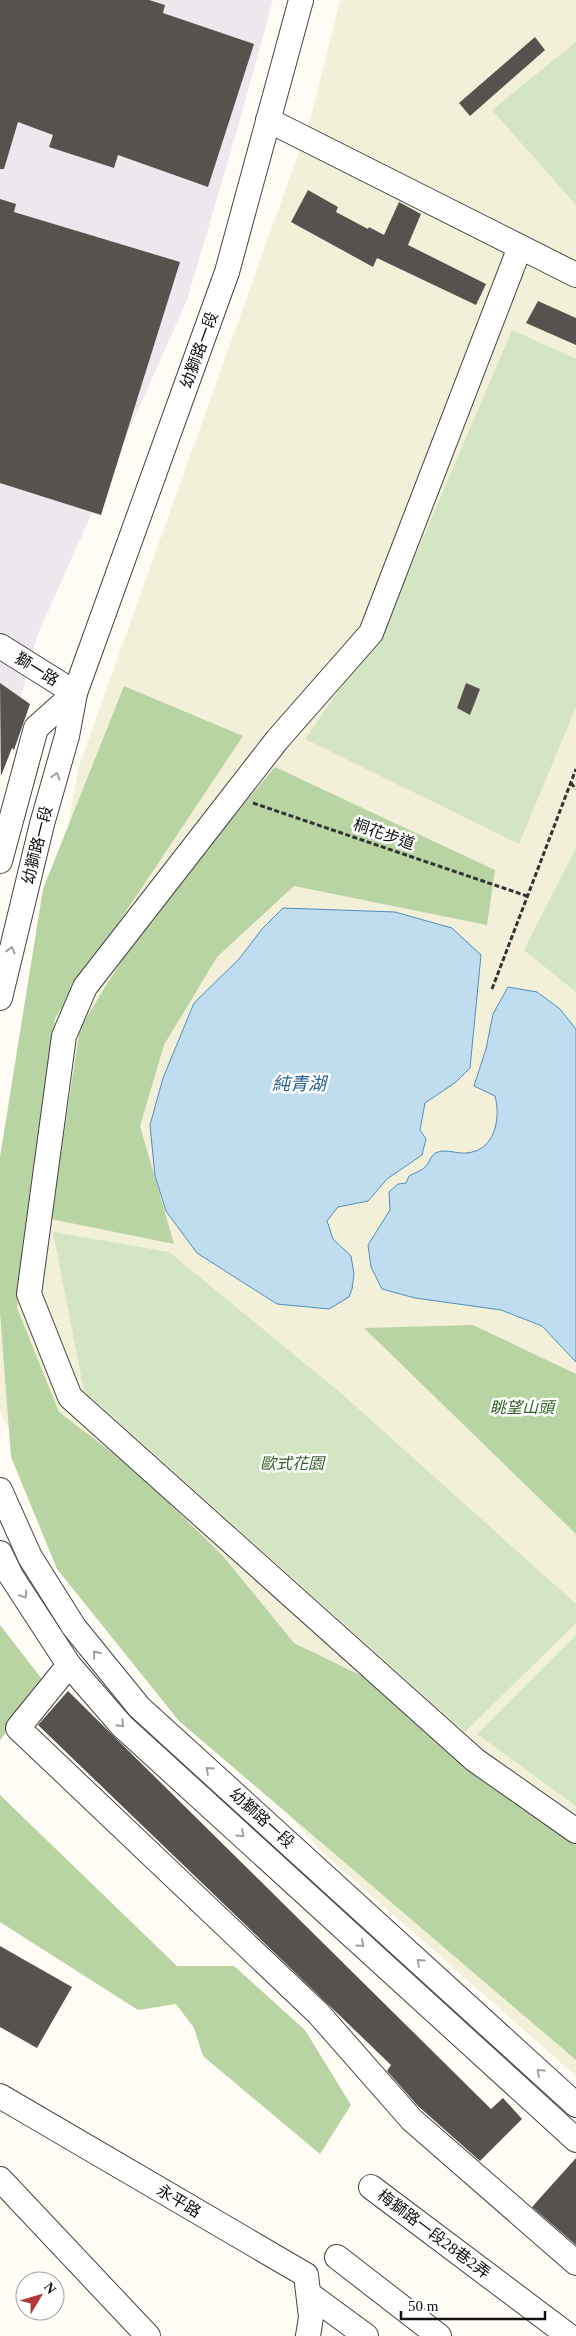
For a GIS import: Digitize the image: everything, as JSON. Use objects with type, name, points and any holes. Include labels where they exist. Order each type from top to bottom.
[{"type":"street","name":"幼獅路一段","points":[[0,998],[42,824],[67,736],[75,693],[227,272],[300,0]]},
{"type":"street","points":[[268,120],[576,274]]},
{"type":"street","points":[[520,246],[371,633],[277,740],[85,987],[64,1036],[29,1294],[70,1397],[475,1760],[576,1831]]},
{"type":"street","name":"獅一路","points":[[0,646],[75,693]]},
{"type":"street","name":"幼獅路一段","points":[[0,861],[3,831],[36,728],[75,693]]},
{"type":"street","name":"幼獅路一段","points":[[0,1490],[30,1556],[74,1627],[138,1707],[576,2105]]},
{"type":"street","name":"幼獅路一段","points":[[0,1552],[11,1576],[68,1665],[122,1726],[576,2140]]},
{"type":"street","points":[[68,1665],[18,1728],[318,2013],[412,2120],[576,2264]]},
{"type":"street","name":"永平路","points":[[0,2096],[306,2276],[311,2317],[308,2336]]},
{"type":"street","points":[[0,2179],[148,2336]]},
{"type":"street","name":"梅獅路一段28巷2弄","points":[[371,2187],[569,2336]]},
{"type":"street","points":[[337,2257],[439,2336]]},
{"type":"street","points":[[309,2294],[366,2336]]},
{"type":"path","points":[[492,989],[576,769]]},
{"type":"path","points":[[571,783],[576,789]]},
{"type":"path","name":"桐花步道","points":[[233,796],[527,896]]},
{"type":"shaded area","points":[[0,0],[273,0],[187,300],[37,636],[0,775]]},
{"type":"green space","points":[[340,0],[576,0],[576,2076],[322,1852],[92,1597],[0,1411],[0,1260],[10,1137],[79,766],[309,124]]},
{"type":"green space","points":[[576,42],[576,205],[492,110]]},
{"type":"green space","points":[[512,330],[576,359],[576,707],[519,844],[305,739],[388,620]]},
{"type":"green space","points":[[124,686],[243,736],[55,1018],[17,1308],[59,1412],[136,1471],[222,1555],[294,1643],[366,1678],[576,1836],[576,2060],[179,1721],[57,1569],[11,1457],[0,1312],[0,1157],[43,889]]},
{"type":"green space","points":[[275,767],[495,870],[487,925],[294,886],[217,957],[164,1045],[140,1126],[174,1244],[51,1219],[80,1028],[142,927]]},
{"type":"green space","points":[[576,848],[576,992],[524,950]]},
{"type":"green space","name":"歐式花園","points":[[53,1232],[169,1252],[342,1394],[576,1604],[576,1623],[465,1732],[84,1391]]},
{"type":"green space","name":"眺望山頭","points":[[473,1325],[576,1374],[576,1534],[364,1328]]},
{"type":"green space","points":[[0,1625],[45,1683],[0,1740]]},
{"type":"green space","points":[[576,1635],[576,1806],[477,1734]]},
{"type":"green space","points":[[0,1795],[177,1966],[234,1966],[305,2030],[351,2105],[320,2154],[203,2056],[194,2028],[176,2004],[138,2010],[0,1922]]},
{"type":"water","name":"純青湖","points":[[283,908],[395,912],[452,928],[481,955],[470,1068],[456,1082],[425,1103],[420,1130],[426,1139],[422,1155],[387,1179],[368,1201],[338,1207],[327,1221],[333,1239],[351,1256],[354,1274],[349,1297],[329,1309],[277,1304],[197,1253],[166,1211],[155,1176],[150,1125],[163,1078],[194,1003],[239,959],[262,929]]},
{"type":"water","points":[[508,987],[537,992],[560,1009],[576,1029],[576,1362],[542,1326],[501,1310],[415,1298],[382,1289],[371,1267],[368,1245],[390,1210],[389,1192],[398,1184],[406,1183],[409,1176],[424,1168],[436,1153],[441,1151],[466,1153],[476,1151],[490,1140],[494,1132],[497,1114],[495,1096],[474,1086],[486,1049],[493,1014]]},
{"type":"building","points":[[0,0],[149,0],[165,5],[163,13],[254,44],[208,187],[118,155],[114,168],[49,147],[53,135],[18,122],[4,169],[0,169]]},
{"type":"building","points":[[535,37],[545,50],[470,116],[459,103]]},
{"type":"building","points":[[308,190],[338,207],[336,212],[368,229],[369,227],[384,235],[399,202],[421,214],[408,245],[486,284],[476,305],[377,258],[373,267],[291,222]]},
{"type":"building","points":[[0,199],[16,204],[14,212],[180,262],[101,515],[0,483]]},
{"type":"building","points":[[538,301],[576,318],[576,345],[526,323]]},
{"type":"building","points":[[0,683],[30,704],[14,750],[12,748],[1,776]]},
{"type":"building","points":[[466,683],[480,689],[470,715],[457,708]]},
{"type":"building","points":[[68,1691],[491,2109],[503,2098],[522,2119],[480,2161],[418,2106],[387,2071],[391,2065],[38,1725]]},
{"type":"building","points":[[0,1946],[72,1987],[37,2048],[0,2027]]},
{"type":"building","points":[[576,2158],[576,2245],[532,2207]]}]
